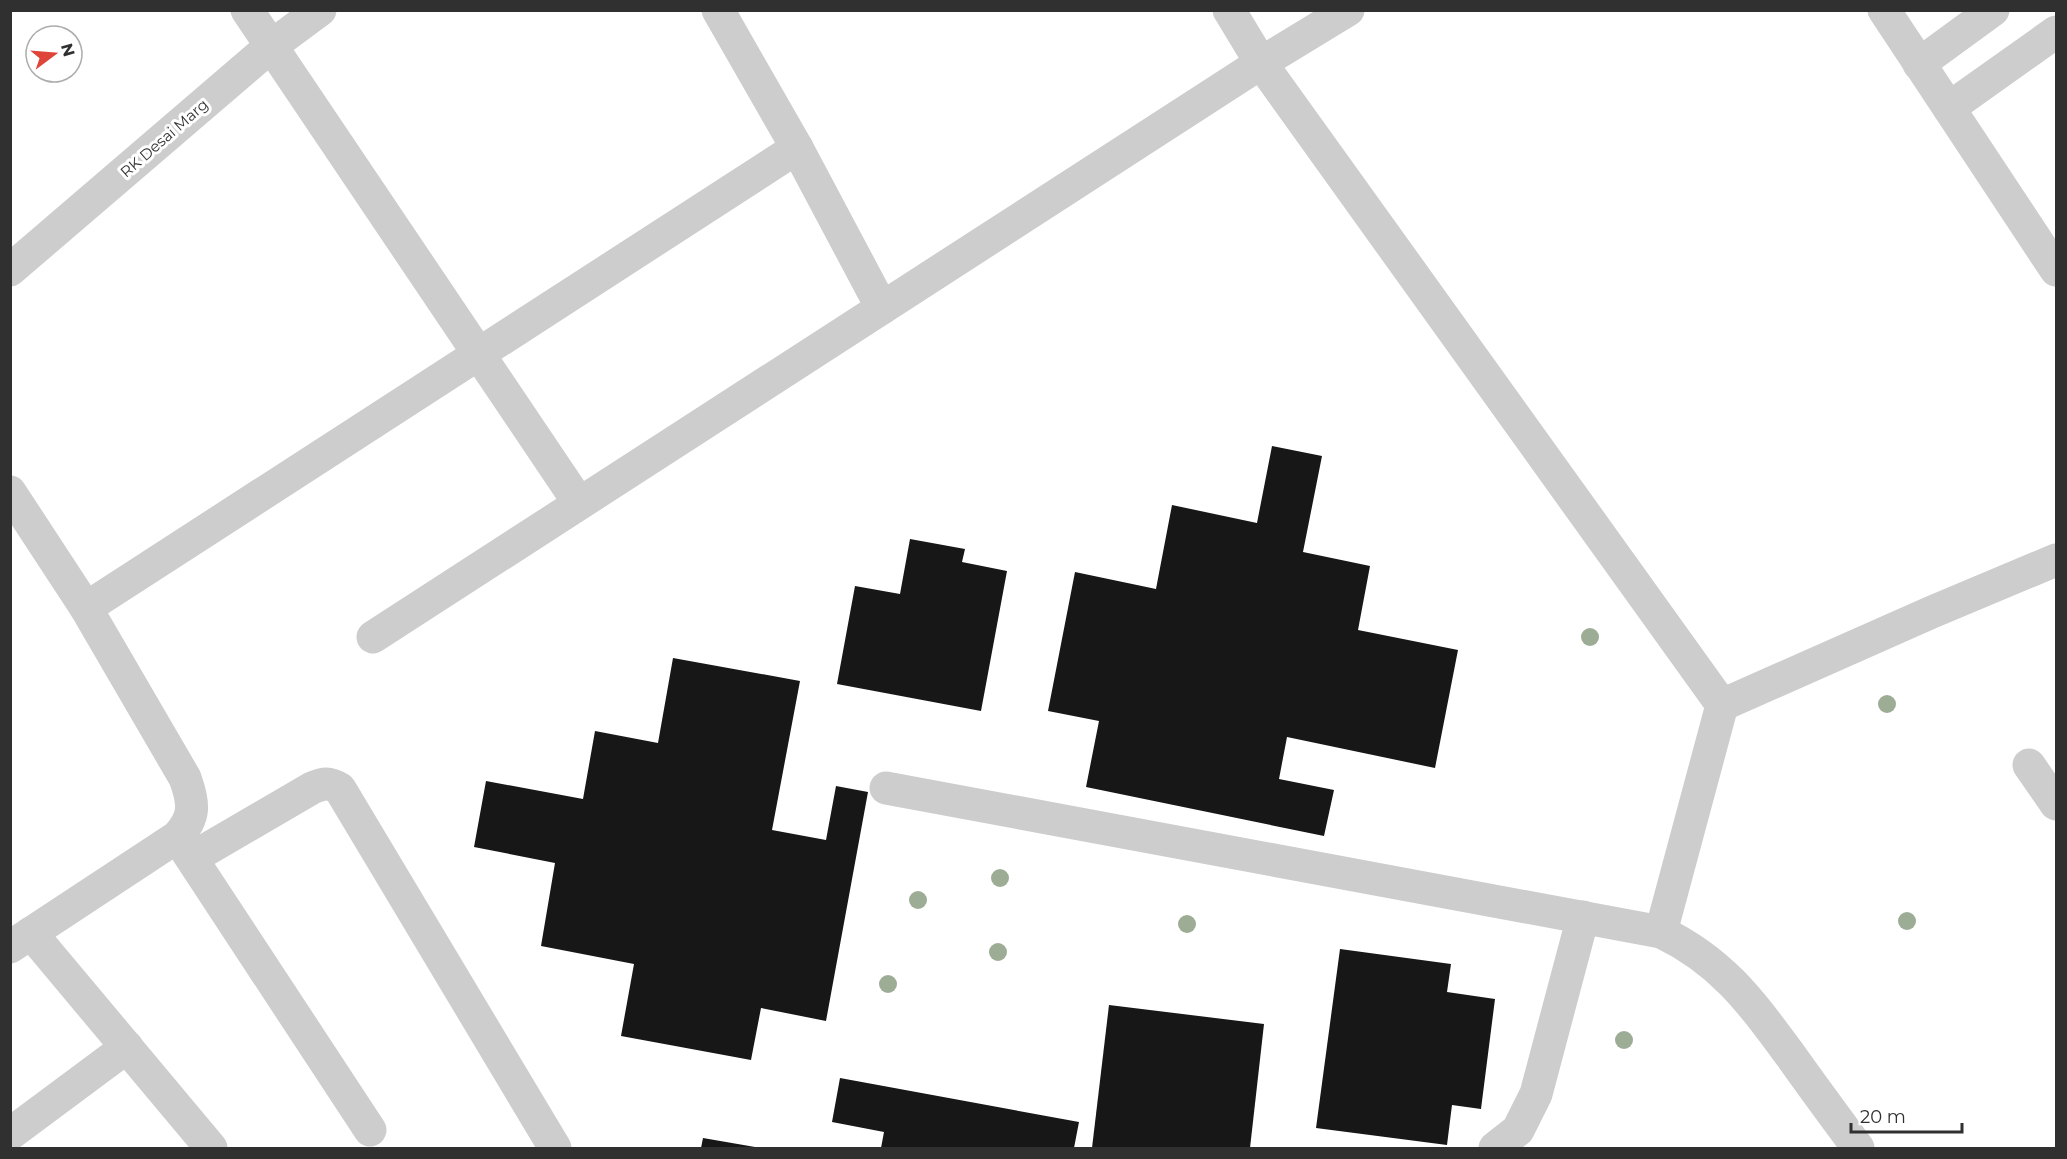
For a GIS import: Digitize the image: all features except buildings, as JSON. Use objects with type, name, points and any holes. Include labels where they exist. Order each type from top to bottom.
[{"type":"street","points":[[247,10],[579,503]]},
{"type":"street","name":"RK Desai Marg","points":[[10,270],[270,47],[321,10]]},
{"type":"street","points":[[718,10],[797,148],[882,308]]},
{"type":"street","points":[[1229,10],[1261,63],[1722,705]]},
{"type":"street","points":[[373,637],[1261,63],[1348,10]]},
{"type":"street","points":[[1884,10],[2056,270]]},
{"type":"street","points":[[1919,64],[1993,10]]},
{"type":"street","points":[[1949,108],[2056,32]]},
{"type":"street","points":[[86,608],[797,148]]},
{"type":"street","points":[[10,492],[86,608],[185,778],[192,799],[184,848],[370,1130]]},
{"type":"street","points":[[1722,705],[2056,560]]},
{"type":"street","points":[[1661,932],[1722,705]]},
{"type":"street","points":[[2029,765],[2056,804]]},
{"type":"street","points":[[202,1145],[127,1047],[21,940],[184,848],[324,783],[332,784],[340,789],[555,1149]]},
{"type":"street","points":[[886,788],[1661,932],[1688,945],[1719,969],[1749,1000],[1858,1149]]},
{"type":"street","points":[[1495,1149],[1518,1130],[1536,1094],[1583,917]]},
{"type":"street","points":[[10,1134],[127,1047]]}]
